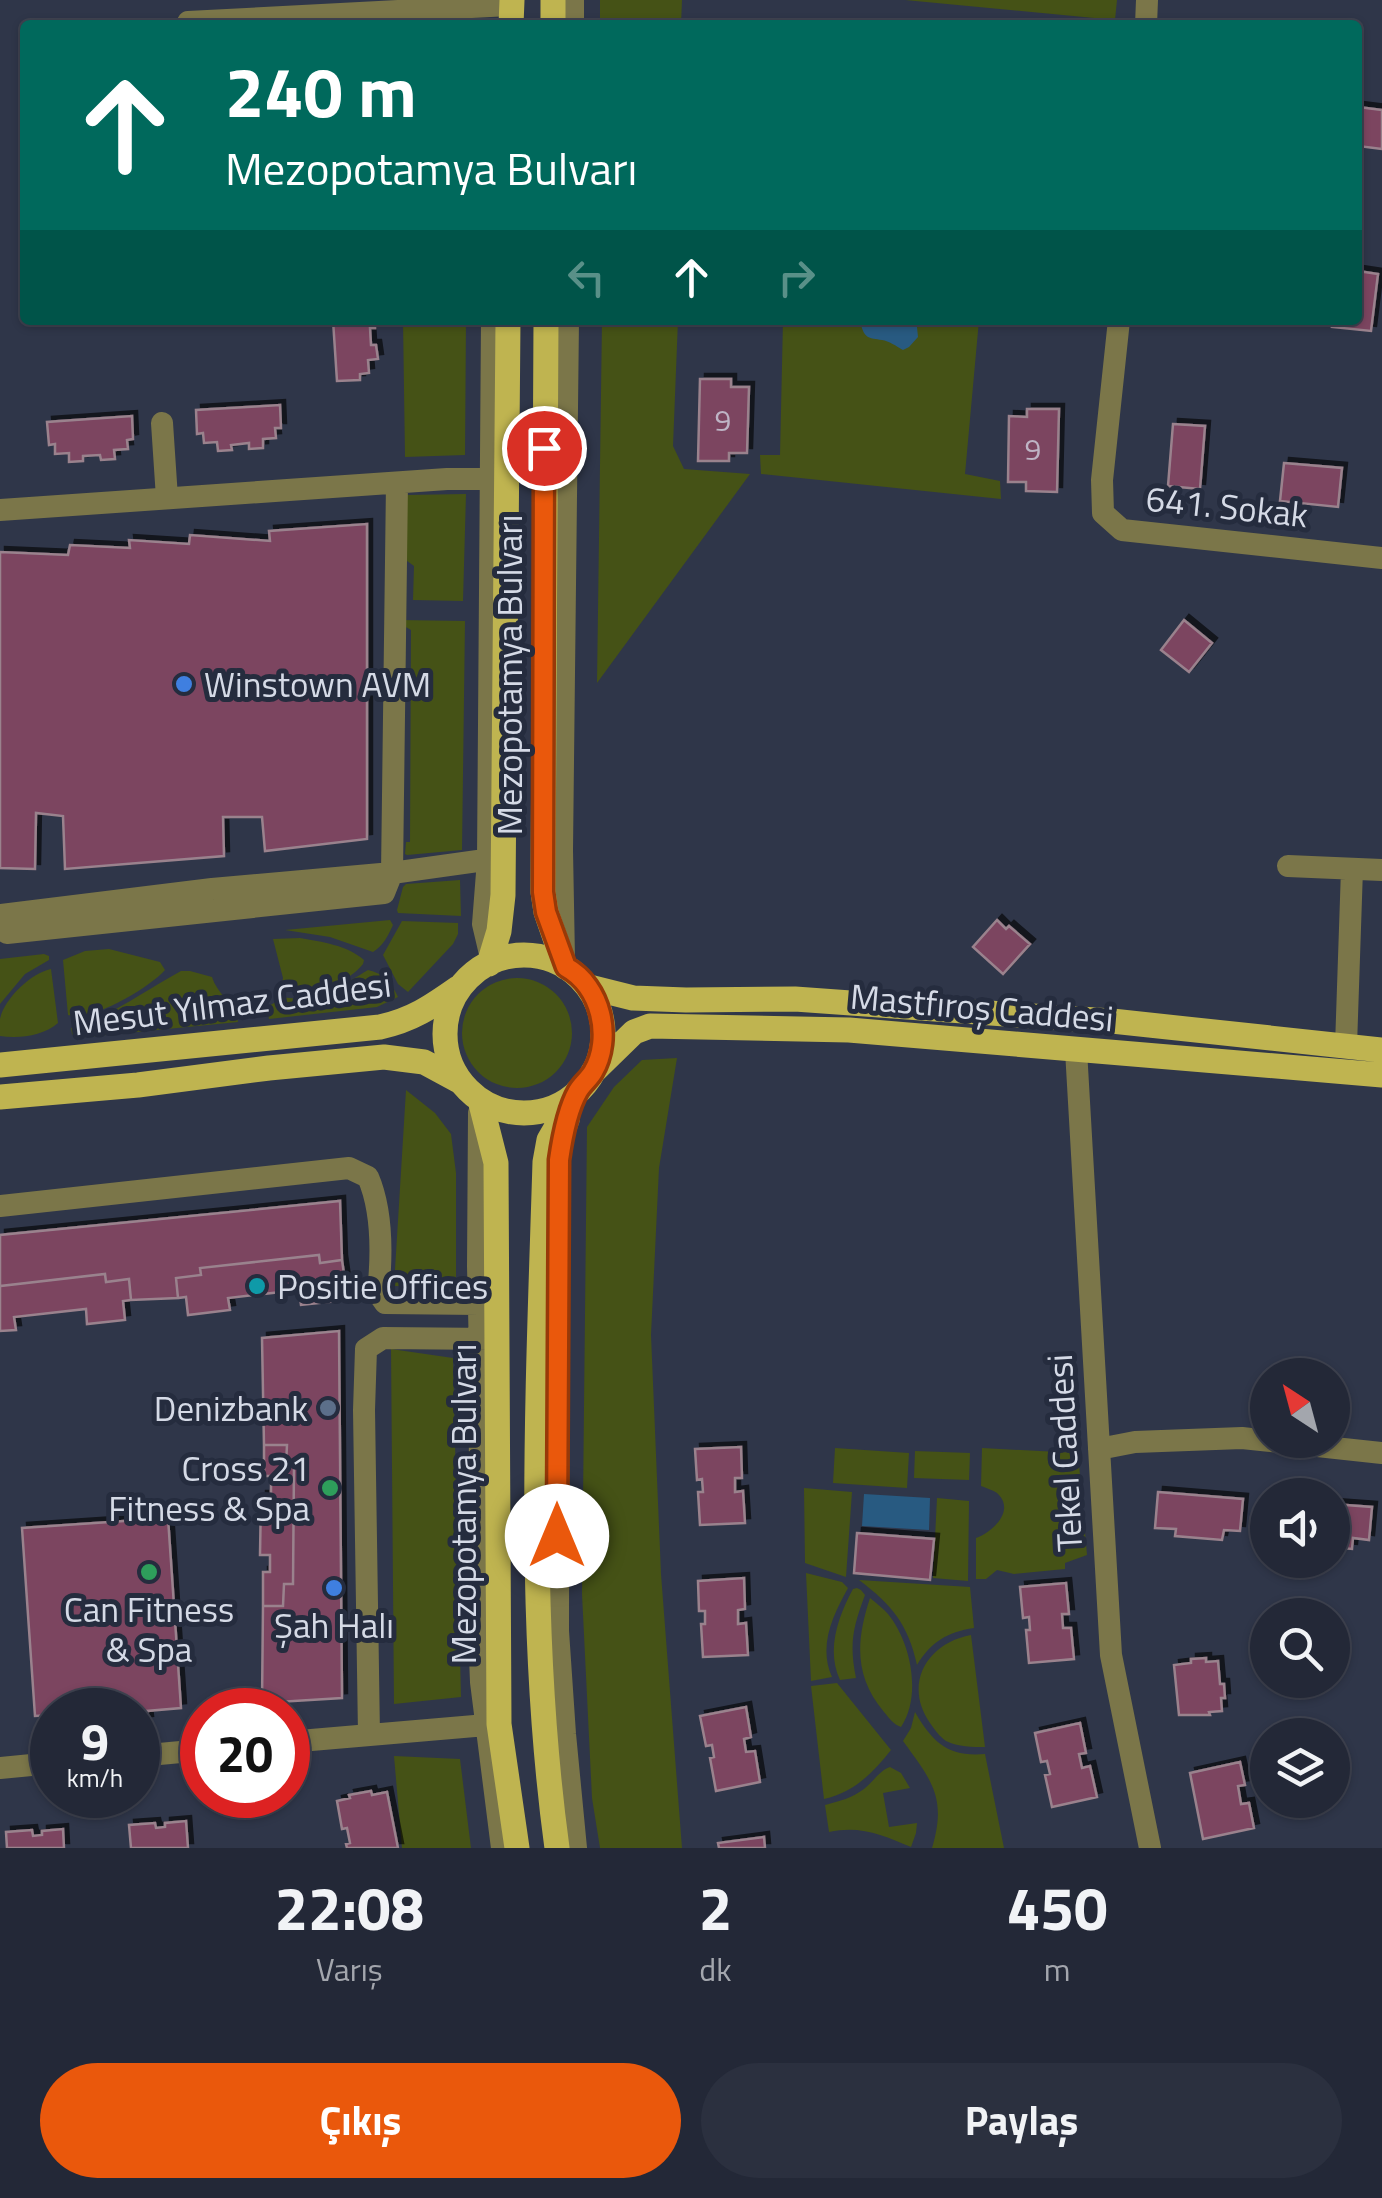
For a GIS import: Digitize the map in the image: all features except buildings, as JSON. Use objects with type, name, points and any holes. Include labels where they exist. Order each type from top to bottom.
[{"type":"main road","name":"Mezopotamya Bulvarı","points":[[490,961],[500,927],[496,859],[498,479],[508,325]]},
{"type":"main road","name":"Mezopotamya Bulvarı","points":[[546,325],[543,892],[565,965]]},
{"type":"main road","points":[[558,1848],[543,1724],[539,1642],[538,1411],[545,1162],[550,1140],[585,1082],[602,1051],[604,1029],[599,1007],[588,987],[565,965],[552,960],[528,955],[490,961],[462,985],[450,1008],[445,1033],[449,1059],[471,1091],[504,1110],[530,1113],[555,1107],[585,1082]]},
{"type":"main road","name":"Mesut Yılmaz Caddesi","points":[[0,1065],[380,1027],[422,1014],[462,985]]},
{"type":"main road","name":"Mastfıroş Caddesi","points":[[588,987],[632,998],[756,998],[1112,1021],[1382,1050]]},
{"type":"main road","name":"Mastfıroş Caddesi","points":[[585,1082],[634,1032],[650,1026],[849,1030],[1382,1075]]},
{"type":"main road","name":"Mesut Yılmaz Caddesi","points":[[0,1097],[138,1086],[269,1068],[384,1058],[424,1062],[471,1091]]},
{"type":"main road","name":"Mezopotamya Bulvarı","points":[[471,1091],[496,1162],[488,1338],[492,1724],[517,1848]]},
{"type":"street","points":[[240,20],[503,10]]},
{"type":"street","points":[[0,510],[498,479],[492,325]]},
{"type":"street","points":[[565,965],[562,850],[568,325]]},
{"type":"street","name":"641. Sokak","points":[[1119,325],[1102,480],[1103,513],[1122,530],[1381,550]]},
{"type":"street","points":[[162,424],[166,498]]},
{"type":"street","points":[[0,924],[7,932],[384,893],[392,873],[397,483]]},
{"type":"street","points":[[0,915],[496,859]]},
{"type":"street","points":[[1288,866],[1382,870]]},
{"type":"street","points":[[1346,1046],[1352,869]]},
{"type":"street","name":"Tekel Caddesi","points":[[1076,1050],[1111,1655],[1150,1848]]},
{"type":"street","points":[[576,1848],[558,1631],[559,1160],[561,1141],[585,1082]]},
{"type":"street","points":[[369,1735],[366,1349],[383,1338],[488,1338],[478,1304],[478,1139],[471,1091]]},
{"type":"street","points":[[0,1206],[349,1168],[368,1177],[374,1193],[381,1263],[378,1294],[385,1303],[478,1304]]},
{"type":"street","points":[[1099,1448],[1135,1442],[1242,1438],[1382,1453]]},
{"type":"street","points":[[310,1740],[492,1724],[502,1848]]},
{"type":"street","points":[[0,1768],[30,1765]]},
{"type":"green space","points":[[600,0],[682,0],[681,20],[600,20]]},
{"type":"green space","points":[[905,0],[1117,0],[1115,20]]},
{"type":"green space","points":[[403,325],[466,325],[465,455],[405,457]]},
{"type":"green space","points":[[602,325],[678,325],[673,446],[684,469],[750,474],[597,683]]},
{"type":"green space","points":[[783,325],[979,325],[965,474],[1000,481],[1001,499],[761,474],[760,455],[780,455]]},
{"type":"green space","points":[[466,494],[463,601],[413,600],[414,566],[403,558],[406,495]]},
{"type":"green space","points":[[399,620],[465,621],[462,850],[405,854],[406,842],[410,842],[411,630]]},
{"type":"green space","points":[[460,880],[461,916],[398,913],[406,884]]},
{"type":"green space","points":[[390,920],[393,925],[389,933],[373,952],[330,937],[285,930]]},
{"type":"green space","points":[[402,921],[458,923],[453,944],[408,992],[398,984],[383,955]]},
{"type":"green space","points":[[300,938],[342,948],[364,960],[363,964],[346,979],[325,988],[281,988],[283,978],[273,939]]},
{"type":"green space","points":[[109,949],[160,962],[165,970],[146,986],[105,1009],[68,1015],[63,960],[85,951]]},
{"type":"green space","points":[[44,954],[49,960],[25,974],[0,1004],[0,959]]},
{"type":"green space","points":[[51,969],[58,1023],[30,1036],[0,1036],[0,1019],[13,995],[27,981]]},
{"type":"green space","points":[[368,970],[386,979],[398,997],[377,1007],[269,1019],[267,1007],[278,996],[314,996]]},
{"type":"green space","points":[[181,971],[212,977],[238,1022],[76,1038],[72,1034],[71,1028],[114,1010]]},
{"type":"green space","points":[[517,978],[538,982],[556,994],[568,1012],[572,1033],[568,1054],[556,1072],[538,1084],[517,1088],[496,1084],[478,1072],[466,1054],[462,1033],[466,1012],[478,994],[496,982]]},
{"type":"green space","points":[[677,1058],[659,1168],[651,1335],[661,1574],[682,1848],[600,1848],[592,1798],[582,1594],[587,1127],[614,1087],[642,1060]]},
{"type":"green space","points":[[406,1090],[435,1113],[451,1134],[456,1173],[456,1287],[394,1286]]},
{"type":"green space","points":[[391,1349],[453,1358],[461,1697],[394,1704]]},
{"type":"green space","points":[[835,1448],[909,1453],[907,1488],[833,1483]]},
{"type":"green space","points":[[982,1448],[1078,1453],[1087,1555],[1065,1563],[1065,1569],[1014,1574],[997,1570],[986,1579],[976,1579],[976,1538],[995,1526],[1004,1506],[997,1493],[981,1486]]},
{"type":"green space","points":[[915,1451],[970,1453],[969,1480],[914,1478]]},
{"type":"green space","points":[[804,1488],[852,1492],[846,1577],[805,1563]]},
{"type":"green space","points":[[937,1498],[969,1501],[968,1581],[933,1578]]},
{"type":"green space","points":[[806,1573],[842,1582],[848,1588],[827,1642],[832,1677],[811,1681]]},
{"type":"green space","points":[[859,1580],[970,1587],[974,1628],[941,1639],[917,1665],[897,1616]]},
{"type":"green space","points":[[853,1589],[865,1595],[853,1636],[856,1678],[840,1680],[834,1657],[836,1634]]},
{"type":"green space","points":[[870,1598],[896,1626],[908,1654],[911,1700],[901,1727],[874,1699],[863,1671],[860,1643]]},
{"type":"green space","points":[[971,1635],[985,1747],[960,1746],[944,1739],[930,1723],[919,1694],[924,1667],[932,1656],[955,1639]]},
{"type":"green space","points":[[837,1683],[891,1750],[862,1781],[824,1799],[811,1686]]},
{"type":"green space","points":[[915,1712],[943,1746],[961,1753],[985,1754],[1004,1848],[932,1848],[938,1816],[934,1791],[903,1741]]},
{"type":"green space","points":[[394,1756],[460,1759],[471,1848],[402,1848]]},
{"type":"green space","points":[[890,1767],[901,1773],[910,1788],[883,1793],[889,1827],[917,1823],[911,1847],[861,1831],[829,1832],[825,1805],[859,1792]]},
{"type":"water","points":[[861,325],[915,325],[918,337],[903,350],[866,335]]},
{"type":"water","points":[[864,1494],[930,1498],[929,1530],[862,1526]]},
{"type":"place","name":"Winstown AVM","points":[[184,684]]},
{"type":"place","name":"Positie Offices","points":[[257,1286]]},
{"type":"place","name":"Denizbank","points":[[328,1408]]},
{"type":"place","name":"Cross 21 Fitness & Spa","points":[[330,1488]]},
{"type":"place","name":"Can Fitness & Spa","points":[[149,1572]]},
{"type":"place","name":"Şah Halı","points":[[334,1588]]},
{"type":"route","points":[[544,448],[543,892],[566,967],[588,987],[599,1007],[604,1029],[602,1051],[594,1072],[577,1092],[559,1160],[557,1536]]}]
